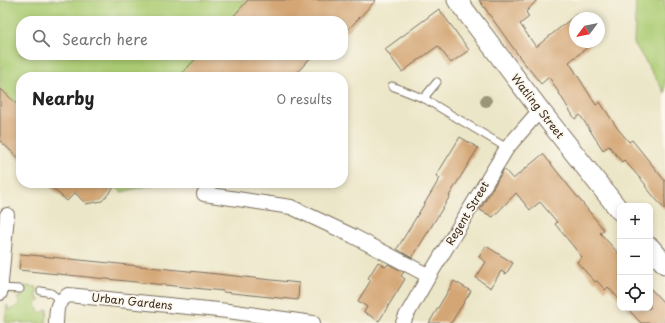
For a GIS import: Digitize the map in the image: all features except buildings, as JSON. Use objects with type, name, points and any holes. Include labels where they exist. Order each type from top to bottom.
[{"type":"main road","name":"Watling Street","points":[[457,0],[540,110],[617,207]]},
{"type":"main road","points":[[653,250],[665,264]]},
{"type":"street","name":"Regent Street","points":[[404,323],[406,316],[429,276],[507,148],[540,110]]},
{"type":"street","points":[[204,194],[291,207],[353,236],[429,276]]},
{"type":"street","points":[[0,293],[7,215]]},
{"type":"street","name":"Urban Gardens","points":[[61,301],[68,295],[76,295],[227,317],[313,323]]},
{"type":"street","points":[[56,323],[57,306],[61,301]]},
{"type":"lane","points":[[425,99],[427,94],[437,82]]},
{"type":"lane","points":[[392,86],[425,99],[507,148]]},
{"type":"lane","points":[[0,288],[20,289]]},
{"type":"lane","points":[[41,291],[51,293],[61,301]]},
{"type":"green space","points":[[0,0],[362,0],[369,7],[348,30],[348,16],[16,16],[16,60],[308,60],[298,72],[16,72],[16,155],[0,141]]},
{"type":"green space","points":[[636,0],[665,0],[665,93],[634,43]]},
{"type":"green space","points":[[53,188],[113,188],[102,201],[86,204],[75,193],[67,201]]},
{"type":"green space","points":[[117,188],[139,188],[122,192]]},
{"type":"green space","points":[[23,286],[37,287],[37,299],[41,300],[35,304],[40,313],[48,309],[46,323],[5,323],[7,305],[10,310],[20,304],[17,298],[22,297]]}]
